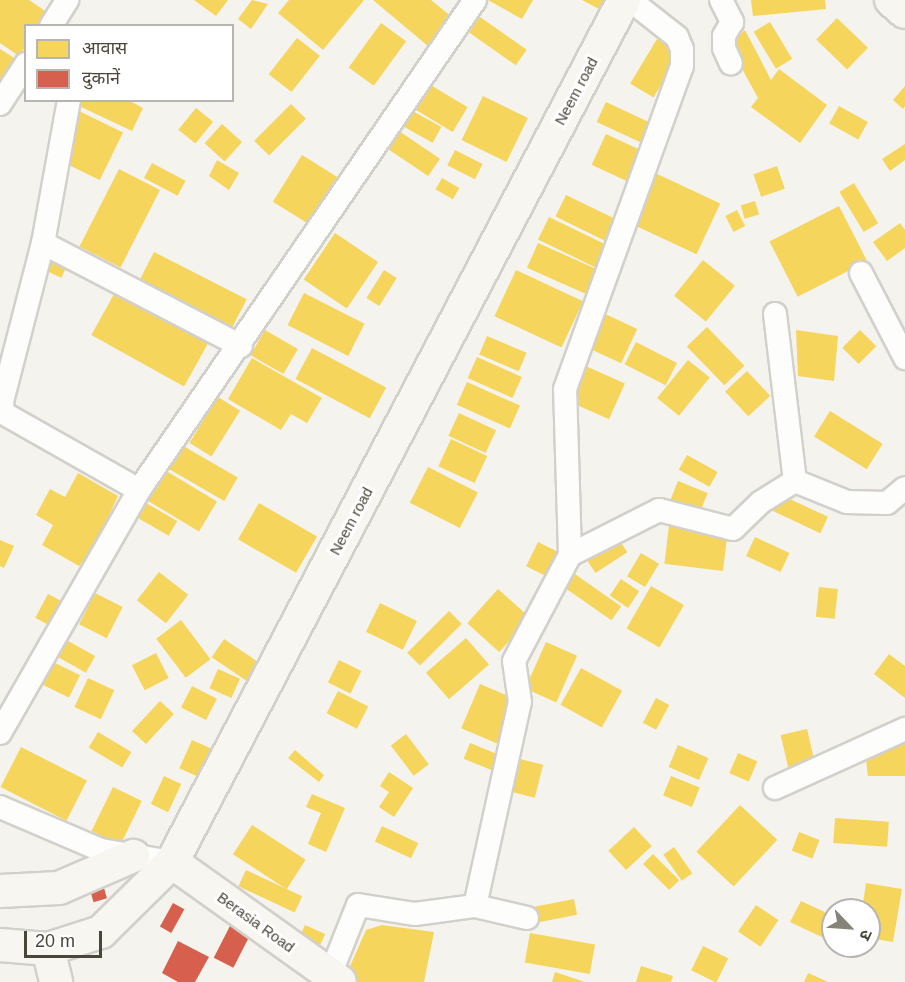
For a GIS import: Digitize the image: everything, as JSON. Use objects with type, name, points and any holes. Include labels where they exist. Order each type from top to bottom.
[{"type":"main road","name":"Neem road","points":[[0,945],[48,949],[101,932],[172,862],[624,0]]},
{"type":"main road","points":[[891,0],[905,12]]},
{"type":"main road","points":[[0,891],[59,888],[134,856]]},
{"type":"main road","name":"Berasia Road","points":[[172,862],[335,978]]},
{"type":"main road","points":[[48,949],[56,982]]},
{"type":"street","points":[[52,24],[67,0]]},
{"type":"street","points":[[0,733],[139,490],[240,346],[475,0]]},
{"type":"street","points":[[475,906],[520,702],[514,661],[570,555],[565,389],[682,66],[682,49],[677,37],[630,0]]},
{"type":"street","points":[[721,0],[732,22],[724,36],[724,48],[731,64]]},
{"type":"street","points":[[0,104],[24,67]]},
{"type":"street","points":[[69,102],[43,243],[2,401],[3,413],[139,490]]},
{"type":"street","points":[[43,243],[240,346]]},
{"type":"street","points":[[861,273],[905,357]]},
{"type":"street","points":[[775,314],[795,481]]},
{"type":"street","points":[[570,555],[659,510],[733,529],[760,502],[795,481]]},
{"type":"street","points":[[795,481],[847,502],[887,502],[905,488]]},
{"type":"street","points":[[775,788],[905,729]]},
{"type":"street","points":[[0,807],[101,850],[172,862]]},
{"type":"street","points":[[335,978],[358,905],[415,914],[475,906],[527,918]]},
{"type":"building: आवास","points":[[0,0],[29,0],[48,13],[41,24],[24,24],[24,49],[19,56],[0,43]]},
{"type":"building: आवास","points":[[194,0],[228,0],[216,16]]},
{"type":"building: आवास","points":[[252,0],[268,4],[251,29],[238,19]]},
{"type":"building: आवास","points":[[289,0],[364,0],[323,50],[278,13]]},
{"type":"building: आवास","points":[[373,0],[431,0],[452,17],[428,46]]},
{"type":"building: आवास","points":[[488,0],[533,0],[522,19]]},
{"type":"building: आवास","points":[[582,0],[604,0],[599,9]]},
{"type":"building: आवास","points":[[751,0],[825,0],[826,9],[753,16]]},
{"type":"building: आवास","points":[[480,17],[527,50],[516,65],[469,33]]},
{"type":"building: आवास","points":[[837,18],[868,48],[847,69],[816,40]]},
{"type":"building: आवास","points":[[770,22],[792,59],[776,69],[754,32]]},
{"type":"building: आवास","points":[[381,23],[406,41],[374,86],[349,67]]},
{"type":"building: आवास","points":[[745,30],[771,80],[779,69],[827,105],[800,143],[751,107],[758,98],[729,45]]},
{"type":"building: आवास","points":[[297,38],[320,56],[292,92],[269,74]]},
{"type":"building: आवास","points":[[657,39],[680,53],[653,97],[630,84]]},
{"type":"building: आवास","points":[[0,49],[19,61],[5,83],[0,80]]},
{"type":"building: आवास","points":[[429,84],[468,107],[453,132],[414,109]]},
{"type":"building: आवास","points":[[905,86],[905,106],[903,109],[893,100]]},
{"type":"building: आवास","points":[[483,96],[528,118],[506,162],[462,140]]},
{"type":"building: आवास","points":[[80,102],[132,102],[143,108],[132,131],[79,106]]},
{"type":"building: आवास","points":[[606,102],[651,123],[642,143],[597,122]]},
{"type":"building: आवास","points":[[291,104],[306,119],[269,156],[254,141]]},
{"type":"building: आवास","points":[[839,106],[868,122],[858,139],[829,123]]},
{"type":"building: आवास","points":[[196,108],[213,122],[195,144],[178,130]]},
{"type":"building: आवास","points":[[409,109],[441,127],[433,143],[400,125]]},
{"type":"building: आवास","points":[[79,111],[123,132],[100,180],[56,159]]},
{"type":"building: आवास","points":[[222,124],[242,142],[225,161],[205,143]]},
{"type":"building: आवास","points":[[396,129],[440,159],[428,176],[384,146]]},
{"type":"building: आवास","points":[[606,134],[647,153],[632,184],[592,165]]},
{"type":"building: आवास","points":[[905,144],[905,160],[890,171],[882,159]]},
{"type":"building: आवास","points":[[455,150],[483,164],[475,179],[447,165]]},
{"type":"building: आवास","points":[[302,155],[344,181],[314,228],[273,202]]},
{"type":"building: आवास","points":[[217,160],[239,173],[229,190],[209,176]]},
{"type":"building: आवास","points":[[152,163],[186,181],[178,196],[144,178]]},
{"type":"building: आवास","points":[[777,166],[785,189],[761,197],[753,174]]},
{"type":"building: आवास","points":[[119,169],[160,190],[120,267],[80,247]]},
{"type":"building: आवास","points":[[655,173],[720,203],[697,254],[631,224]]},
{"type":"building: आवास","points":[[442,178],[459,188],[453,199],[436,189]]},
{"type":"building: आवास","points":[[854,183],[878,223],[864,232],[839,192]]},
{"type":"building: आवास","points":[[566,195],[619,221],[609,242],[555,217]]},
{"type":"building: आवास","points":[[755,201],[759,214],[745,219],[741,205]]},
{"type":"building: आवास","points":[[839,206],[867,261],[798,297],[770,241]]},
{"type":"building: आवास","points":[[737,210],[745,226],[734,232],[725,216]]},
{"type":"building: आवास","points":[[549,217],[609,246],[598,269],[538,239]]},
{"type":"building: आवास","points":[[900,223],[905,230],[905,248],[887,261],[873,242]]},
{"type":"building: आवास","points":[[335,233],[378,262],[347,309],[304,279]]},
{"type":"building: आवास","points":[[538,243],[602,271],[591,296],[527,268]]},
{"type":"building: आवास","points":[[154,252],[247,299],[233,327],[140,280]]},
{"type":"building: आवास","points":[[47,256],[67,265],[61,278],[41,269]]},
{"type":"building: आवास","points":[[703,260],[735,286],[706,322],[674,296]]},
{"type":"building: आवास","points":[[384,270],[397,278],[379,306],[367,298]]},
{"type":"building: आवास","points":[[516,270],[583,301],[562,347],[494,316]]},
{"type":"building: आवास","points":[[118,287],[211,338],[184,386],[91,335]]},
{"type":"building: आवास","points":[[304,293],[365,324],[348,356],[288,325]]},
{"type":"building: आवास","points":[[601,312],[637,329],[621,363],[585,346]]},
{"type":"building: आवास","points":[[707,327],[745,366],[724,385],[687,346]]},
{"type":"building: आवास","points":[[265,330],[298,349],[283,374],[250,355]]},
{"type":"building: आवास","points":[[796,330],[838,336],[834,381],[798,376]]},
{"type":"building: आवास","points":[[860,330],[876,346],[859,364],[842,348]]},
{"type":"building: आवास","points":[[487,336],[527,353],[519,371],[479,354]]},
{"type":"building: आवास","points":[[636,342],[677,363],[666,385],[625,364]]},
{"type":"building: आवास","points":[[312,348],[386,387],[370,418],[296,379]]},
{"type":"building: आवास","points":[[477,357],[522,377],[512,398],[468,378]]},
{"type":"building: आवास","points":[[252,358],[322,398],[307,423],[291,414],[281,430],[228,399]]},
{"type":"building: आवास","points":[[688,360],[710,378],[679,416],[657,398]]},
{"type":"building: आवास","points":[[581,364],[625,384],[609,419],[565,400]]},
{"type":"building: आवास","points":[[747,371],[770,396],[748,416],[725,391]]},
{"type":"building: आवास","points":[[467,382],[520,406],[510,428],[457,405]]},
{"type":"building: आवास","points":[[218,397],[240,411],[211,457],[189,443]]},
{"type":"building: आवास","points":[[830,411],[883,444],[867,469],[814,436]]},
{"type":"building: आवास","points":[[459,413],[496,430],[486,453],[448,436]]},
{"type":"building: आवास","points":[[451,439],[487,456],[475,483],[438,466]]},
{"type":"building: आवास","points":[[178,443],[238,478],[224,501],[164,466]]},
{"type":"building: आवास","points":[[687,455],[718,472],[709,487],[679,470]]},
{"type":"building: आवास","points":[[428,467],[478,492],[460,528],[410,503]]},
{"type":"building: आवास","points":[[163,469],[217,501],[199,531],[145,499]]},
{"type":"building: आवास","points":[[78,473],[118,496],[107,520],[111,528],[79,566],[42,545],[53,525],[36,515],[50,489],[65,497]]},
{"type":"building: आवास","points":[[678,481],[708,493],[699,513],[670,501]]},
{"type":"building: आवास","points":[[779,494],[828,517],[820,533],[771,510]]},
{"type":"building: आवास","points":[[146,503],[177,521],[169,536],[138,518]]},
{"type":"building: आवास","points":[[259,503],[317,536],[296,573],[238,539]]},
{"type":"building: आवास","points":[[669,526],[728,533],[723,571],[664,564]]},
{"type":"building: आवास","points":[[755,537],[789,553],[781,572],[746,556]]},
{"type":"building: आवास","points":[[618,538],[627,552],[595,573],[586,559]]},
{"type":"building: आवास","points":[[0,540],[14,546],[4,568],[0,566]]},
{"type":"building: आवास","points":[[538,542],[565,555],[553,579],[526,566]]},
{"type":"building: आवास","points":[[641,553],[659,564],[645,587],[627,576]]},
{"type":"building: आवास","points":[[159,572],[188,595],[166,623],[137,600]]},
{"type":"building: आवास","points":[[572,572],[621,606],[611,620],[562,586]]},
{"type":"building: आवास","points":[[621,579],[639,591],[628,608],[610,596]]},
{"type":"building: आवास","points":[[651,586],[684,605],[659,647],[626,628]]},
{"type":"building: आवास","points":[[819,587],[838,589],[835,619],[816,617]]},
{"type":"building: आवास","points":[[498,589],[530,618],[499,652],[467,623]]},
{"type":"building: आवास","points":[[95,593],[123,607],[107,638],[79,624]]},
{"type":"building: आवास","points":[[48,594],[61,601],[49,625],[35,618]]},
{"type":"building: आवास","points":[[380,603],[417,621],[403,650],[366,632]]},
{"type":"building: आवास","points":[[449,611],[462,624],[420,665],[407,653]]},
{"type":"building: आवास","points":[[181,620],[210,659],[186,678],[156,639]]},
{"type":"building: आवास","points":[[466,638],[489,664],[449,699],[426,673]]},
{"type":"building: आवास","points":[[224,639],[259,662],[247,681],[212,657]]},
{"type":"building: आवास","points":[[68,641],[95,656],[86,673],[59,658]]},
{"type":"building: आवास","points":[[546,642],[577,656],[556,702],[525,689]]},
{"type":"building: आवास","points":[[156,653],[169,678],[145,690],[132,665]]},
{"type":"building: आवास","points":[[889,654],[905,666],[905,698],[874,674]]},
{"type":"building: आवास","points":[[339,660],[361,671],[351,693],[328,682]]},
{"type":"building: आवास","points":[[53,662],[80,675],[69,698],[42,684]]},
{"type":"building: आवास","points":[[581,668],[622,691],[602,728],[561,705]]},
{"type":"building: आवास","points":[[218,669],[240,679],[231,698],[209,688]]},
{"type":"building: आवास","points":[[88,678],[114,690],[101,719],[74,707]]},
{"type":"building: आवास","points":[[480,684],[518,700],[499,744],[461,728]]},
{"type":"building: आवास","points":[[192,686],[217,699],[206,720],[181,707]]},
{"type":"building: आवास","points":[[338,691],[368,706],[357,729],[327,713]]},
{"type":"building: आवास","points":[[656,698],[669,705],[656,730],[643,723]]},
{"type":"building: आवास","points":[[160,701],[174,714],[146,744],[132,731]]},
{"type":"building: आवास","points":[[807,729],[815,765],[789,771],[781,735]]},
{"type":"building: आवास","points":[[98,732],[131,752],[122,768],[89,747]]},
{"type":"building: आवास","points":[[406,734],[429,764],[414,776],[391,745]]},
{"type":"building: आवास","points":[[905,738],[905,776],[868,776],[865,751]]},
{"type":"building: आवास","points":[[192,740],[212,749],[199,777],[179,768]]},
{"type":"building: आवास","points":[[470,743],[500,755],[493,771],[464,759]]},
{"type":"building: आवास","points":[[678,745],[708,758],[699,780],[669,767]]},
{"type":"building: आवास","points":[[21,747],[87,781],[67,821],[1,787]]},
{"type":"building: आवास","points":[[295,750],[324,775],[319,782],[288,758]]},
{"type":"building: आवास","points":[[738,753],[757,761],[749,781],[729,773]]},
{"type":"building: आवास","points":[[512,757],[543,765],[535,798],[504,790]]},
{"type":"building: आवास","points":[[389,772],[413,788],[394,817],[379,807],[389,792],[380,786]]},
{"type":"building: आवास","points":[[164,776],[181,784],[168,812],[151,804]]},
{"type":"building: आवास","points":[[671,776],[700,788],[692,807],[663,795]]},
{"type":"building: आवास","points":[[113,787],[142,801],[120,845],[92,831]]},
{"type":"building: आवास","points":[[312,794],[345,808],[326,852],[308,844],[321,813],[306,807]]},
{"type":"building: आवास","points":[[740,805],[777,840],[734,887],[696,852]]},
{"type":"building: आवास","points":[[835,818],[889,822],[887,847],[833,843]]},
{"type":"building: आवास","points":[[252,825],[306,860],[287,889],[233,854]]},
{"type":"building: आवास","points":[[382,826],[418,843],[411,858],[375,841]]},
{"type":"building: आवास","points":[[634,827],[652,846],[626,870],[608,851]]},
{"type":"building: आवास","points":[[799,832],[820,840],[812,859],[792,851]]},
{"type":"building: आवास","points":[[674,847],[692,873],[682,881],[663,854]]},
{"type":"building: आवास","points":[[653,854],[679,880],[669,890],[643,864]]},
{"type":"building: आवास","points":[[246,870],[302,896],[295,913],[238,886]]},
{"type":"building: आवास","points":[[866,883],[902,889],[893,942],[881,940],[881,898],[864,898]]},
{"type":"building: आवास","points":[[574,899],[577,915],[539,922],[536,906]]},
{"type":"building: आवास","points":[[801,901],[821,910],[821,937],[790,922]]},
{"type":"building: आवास","points":[[756,905],[778,920],[760,947],[738,932]]},
{"type":"building: आवास","points":[[305,925],[325,934],[316,955],[296,946]]},
{"type":"building: आवास","points":[[382,925],[434,932],[424,982],[358,982],[347,973],[366,930]]},
{"type":"building: आवास","points":[[530,933],[595,944],[590,974],[525,963]]},
{"type":"building: आवास","points":[[703,946],[728,958],[717,982],[691,970]]},
{"type":"building: आवास","points":[[641,966],[673,976],[671,982],[636,982]]},
{"type":"building: आवास","points":[[555,972],[585,982],[552,982]]},
{"type":"building: आवास","points":[[808,973],[828,982],[804,982]]},
{"type":"building: दुकानें","points":[[102,881],[107,898],[94,902],[89,885]]},
{"type":"building: दुकानें","points":[[173,903],[184,909],[171,933],[160,927]]},
{"type":"building: दुकानें","points":[[231,924],[251,934],[233,968],[214,958]]},
{"type":"building: दुकानें","points":[[178,941],[209,957],[195,982],[178,982],[162,973]]}]
